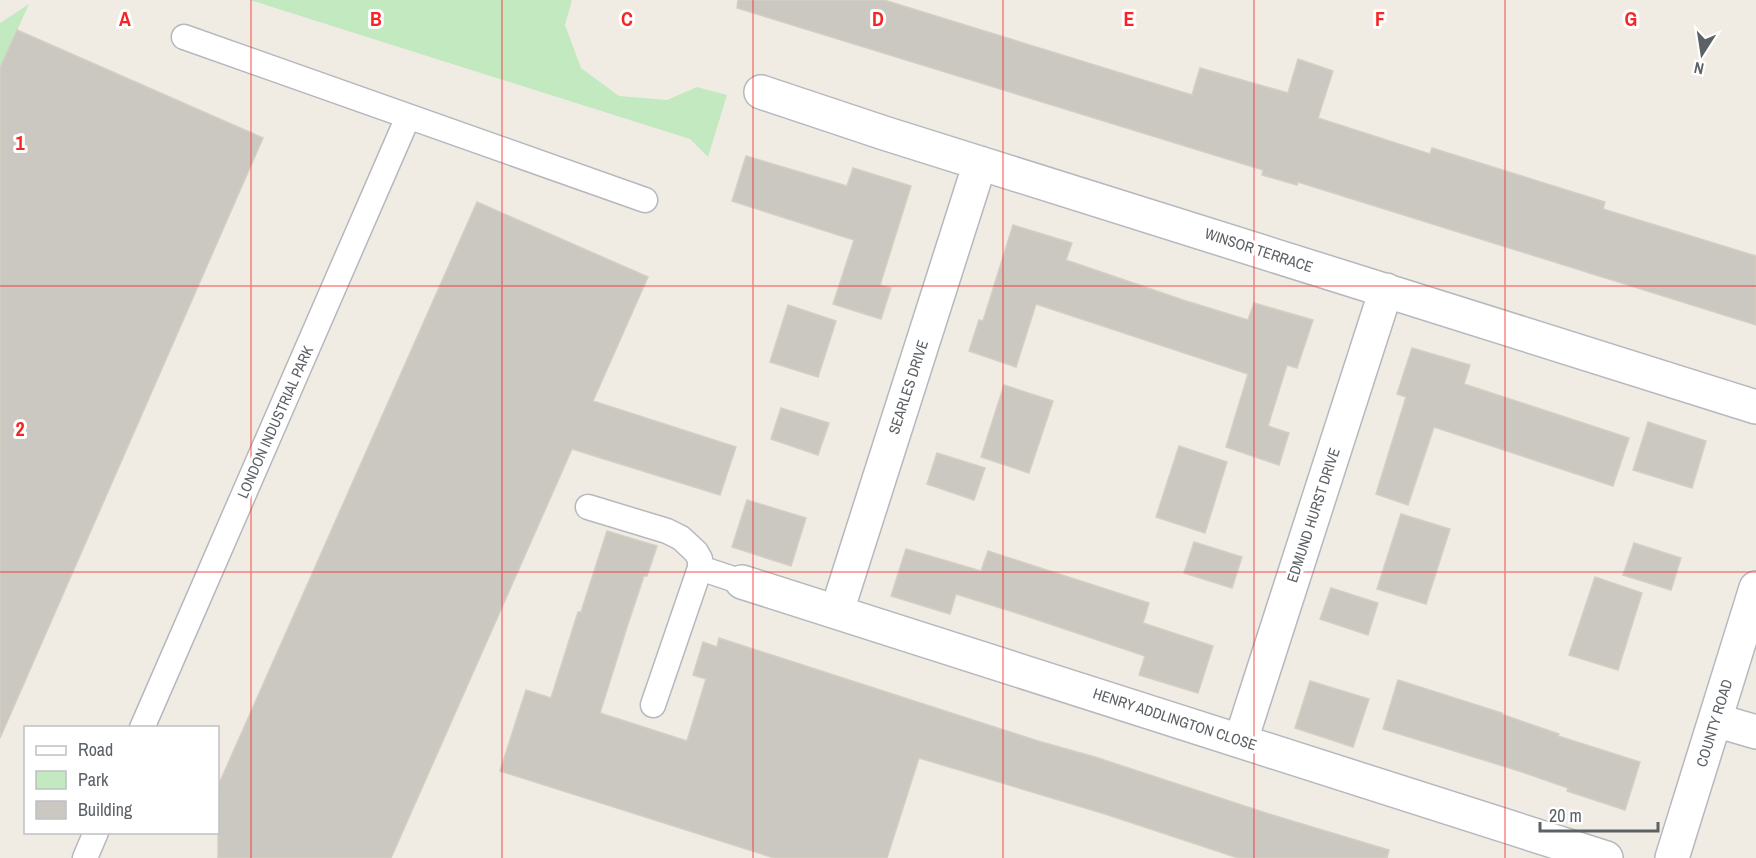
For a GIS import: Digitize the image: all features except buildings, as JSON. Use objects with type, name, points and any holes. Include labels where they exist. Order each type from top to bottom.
[{"type":"street","name":"WINSOR TERRACE","points":[[761,92],[1756,407]]},
{"type":"street","name":"SEARLES DRIVE","points":[[837,611],[980,163]]},
{"type":"street","name":"EDMUND HURST DRIVE","points":[[1240,740],[1386,290]]},
{"type":"street","name":"HENRY ADDLINGTON CLOSE","points":[[742,582],[1606,858]]},
{"type":"street","name":"COUNTY ROAD","points":[[1672,858],[1756,588]]},
{"type":"street","points":[[1715,720],[1756,732]]},
{"type":"lane","points":[[184,37],[645,200]]},
{"type":"lane","name":"LONDON INDUSTRIAL PARK","points":[[143,726],[408,117]]},
{"type":"lane","points":[[588,507],[667,531],[681,538],[700,559],[700,568],[653,705]]},
{"type":"lane","points":[[700,568],[742,582]]},
{"type":"lane","points":[[85,858],[95,834]]},
{"type":"green space","points":[[250,0],[572,0],[565,25],[581,68],[619,96],[667,100],[697,87],[727,95],[708,157],[690,139]]},
{"type":"green space","points":[[29,4],[0,68],[0,23]]}]
